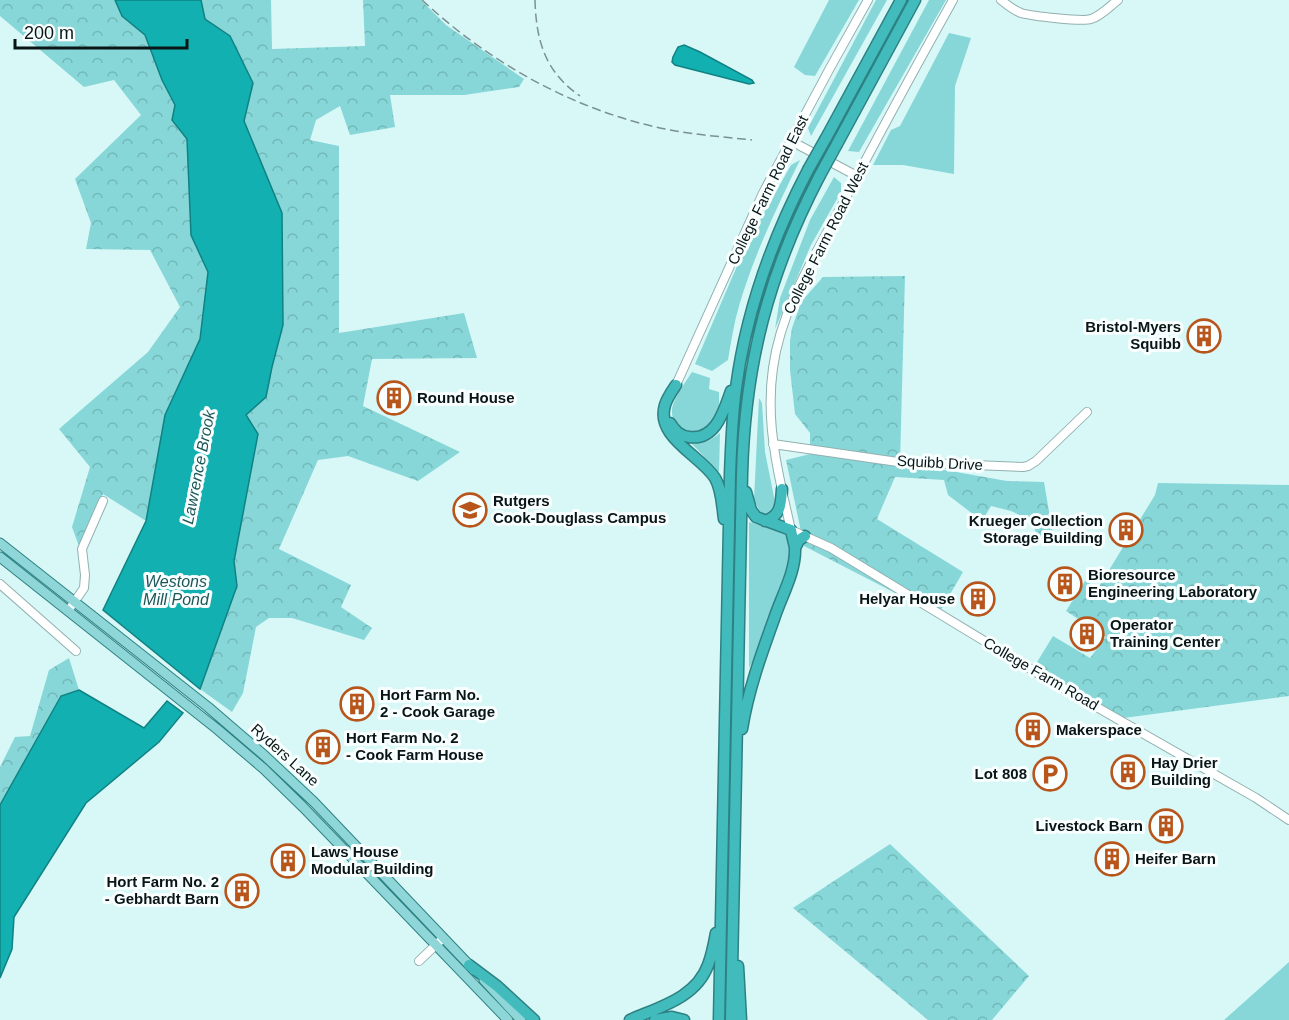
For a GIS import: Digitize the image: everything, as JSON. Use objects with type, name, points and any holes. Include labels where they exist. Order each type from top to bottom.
[{"type":"highway","points":[[731,1020],[727,909],[729,560],[731,432],[739,368],[765,265],[781,225],[808,170],[901,0]]},
{"type":"highway","points":[[719,1020],[735,771],[744,431],[748,390],[760,327],[771,287],[803,209],[915,0]]},
{"type":"highway","points":[[676,385],[668,408],[670,423],[681,435],[699,437],[710,431],[720,419],[739,368]]},
{"type":"highway","points":[[676,385],[665,404],[664,422],[671,436],[705,466],[717,483],[721,494],[729,560]]},
{"type":"highway","points":[[735,771],[746,703],[790,574],[795,548],[791,530],[756,517],[751,510],[742,474]]},
{"type":"highway","points":[[765,521],[773,518],[778,512],[782,489]]},
{"type":"highway","points":[[795,548],[799,540],[806,536]]},
{"type":"highway","points":[[630,1020],[683,996],[694,987],[709,965],[727,909]]},
{"type":"highway","points":[[727,909],[738,950],[741,1020]]},
{"type":"highway","points":[[469,965],[497,986],[534,1020]]},
{"type":"highway","points":[[655,1020],[667,1017],[684,1020]]},
{"type":"main road","name":"Ryders Lane","points":[[0,543],[249,741],[296,784],[521,1020]]},
{"type":"main road","name":"Ryders Lane","points":[[0,557],[248,755],[303,807],[507,1020]]},
{"type":"street","name":"College Farm Road East","points":[[676,385],[758,204],[868,0]]},
{"type":"street","name":"College Farm Road West","points":[[791,530],[773,444],[770,413],[775,355],[783,324],[798,288],[953,0]]},
{"type":"street","points":[[1001,0],[1021,13],[1090,20],[1118,0]]},
{"type":"street","points":[[791,141],[857,176]]},
{"type":"street","name":"Squibb Drive","points":[[773,444],[898,462],[1023,467],[1033,463],[1088,412]]},
{"type":"street","points":[[68,611],[82,591],[84,584],[82,549],[103,501]]},
{"type":"street","name":"College Farm Road","points":[[791,530],[831,548],[1037,673],[1246,792],[1289,820]]},
{"type":"street","points":[[0,584],[76,651]]},
{"type":"street","points":[[419,961],[443,938]]},
{"type":"green space","points":[[0,0],[115,0],[122,16],[145,35],[162,80],[175,105],[172,121],[187,139],[191,235],[208,272],[200,339],[165,415],[146,521],[103,494],[80,549],[72,527],[90,467],[59,429],[148,352],[180,307],[150,250],[86,249],[91,223],[75,179],[141,115],[114,80],[84,87],[0,16]]},
{"type":"green space","points":[[201,0],[271,0],[272,49],[365,46],[363,0],[421,0],[446,25],[524,79],[519,87],[464,95],[390,95],[395,127],[350,135],[340,106],[316,120],[310,140],[339,146],[339,333],[464,313],[477,358],[372,359],[363,406],[460,452],[418,481],[348,456],[318,460],[279,549],[351,585],[341,607],[372,628],[364,640],[292,618],[269,618],[256,627],[243,693],[232,712],[200,689],[237,586],[234,561],[246,415],[266,397],[272,367],[282,213],[244,121],[253,83],[230,36],[205,19]]},
{"type":"green space","points":[[829,0],[859,0],[815,76],[805,75],[794,67]]},
{"type":"green space","points":[[876,0],[887,0],[811,136],[808,128]]},
{"type":"green space","points":[[929,0],[946,0],[859,152],[848,151]]},
{"type":"green space","points":[[949,33],[971,38],[955,86],[954,174],[903,165],[873,165],[891,130],[900,126]]},
{"type":"green space","points":[[800,160],[775,213],[745,287],[737,312],[728,360],[712,371],[695,364],[746,245],[791,165]]},
{"type":"green space","points":[[834,177],[841,183],[841,192],[811,245],[775,329],[780,298],[810,220]]},
{"type":"green space","points":[[905,276],[900,462],[1007,481],[1044,482],[1054,541],[1039,542],[1032,521],[1011,511],[991,506],[982,521],[948,495],[944,480],[895,477],[877,519],[963,572],[938,615],[804,546],[786,460],[810,454],[810,433],[795,414],[790,370],[792,328],[801,302],[823,277]]},
{"type":"green space","points":[[692,372],[710,378],[709,389],[719,392],[718,413],[712,422],[698,431],[683,429],[677,425],[672,409]]},
{"type":"green space","points":[[759,398],[762,403],[765,452],[775,502],[774,512],[767,515],[760,512],[754,499]]},
{"type":"green space","points":[[720,433],[719,472],[691,443],[707,441]]},
{"type":"green space","points":[[1158,483],[1289,485],[1289,696],[1116,719],[1031,672],[1053,636],[1090,658],[1106,637],[1066,611],[1085,581],[1098,588],[1155,495]]},
{"type":"green space","points":[[749,522],[787,533],[791,548],[786,573],[763,643],[749,668]]},
{"type":"green space","points":[[69,658],[79,690],[60,697],[0,805],[0,767],[15,737],[30,736],[49,670]]},
{"type":"green space","points":[[890,844],[1029,976],[992,1020],[928,1020],[793,908]]},
{"type":"green space","points":[[1289,962],[1289,1020],[1224,1020]]},
{"type":"water","name":"Westons Mill Pond","points":[[115,0],[201,0],[205,19],[230,36],[253,83],[244,121],[282,213],[283,325],[266,397],[246,415],[258,434],[234,561],[237,586],[200,689],[103,610],[146,521],[165,415],[200,339],[208,272],[191,235],[187,139],[172,120],[175,105],[162,80],[145,35],[122,16]]},
{"type":"water","points":[[684,45],[754,83],[749,84],[675,65],[672,62],[673,57],[678,47]]},
{"type":"water","points":[[79,690],[144,728],[167,701],[183,713],[159,742],[86,803],[14,917],[12,949],[0,978],[0,805],[61,696]]},
{"type":"railway","points":[[422,0],[477,45],[506,65],[569,98],[635,122],[701,135],[752,140]]},
{"type":"railway","points":[[535,0],[540,42],[545,54],[558,76],[580,96]]},
{"type":"place","name":"Bristol-Myers Squibb","points":[[1204,336]]},
{"type":"place","name":"Round House","points":[[394,398]]},
{"type":"place","name":"Rutgers Cook-Douglass Campus","points":[[470,510]]},
{"type":"place","name":"Krueger Collection Storage Building","points":[[1126,530]]},
{"type":"place","name":"Bioresource Engineering Laboratory","points":[[1065,584]]},
{"type":"place","name":"Helyar House","points":[[978,599]]},
{"type":"place","name":"Operator Training Center","points":[[1087,634]]},
{"type":"place","name":"Hort Farm No. 2 - Cook Garage","points":[[357,704]]},
{"type":"place","name":"Makerspace","points":[[1033,730]]},
{"type":"place","name":"Hort Farm No. 2 - Cook Farm House","points":[[323,747]]},
{"type":"place","name":"Hay Drier Building","points":[[1128,772]]},
{"type":"place","name":"Lot 808","points":[[1050,774]]},
{"type":"place","name":"Livestock Barn","points":[[1166,826]]},
{"type":"place","name":"Heifer Barn","points":[[1112,859]]},
{"type":"place","name":"Laws House Modular Building","points":[[288,861]]},
{"type":"place","name":"Hort Farm No. 2 - Gebhardt Barn","points":[[242,891]]},
{"type":"water label","name":"Lawrence Brook","points":[[198,467]]}]
